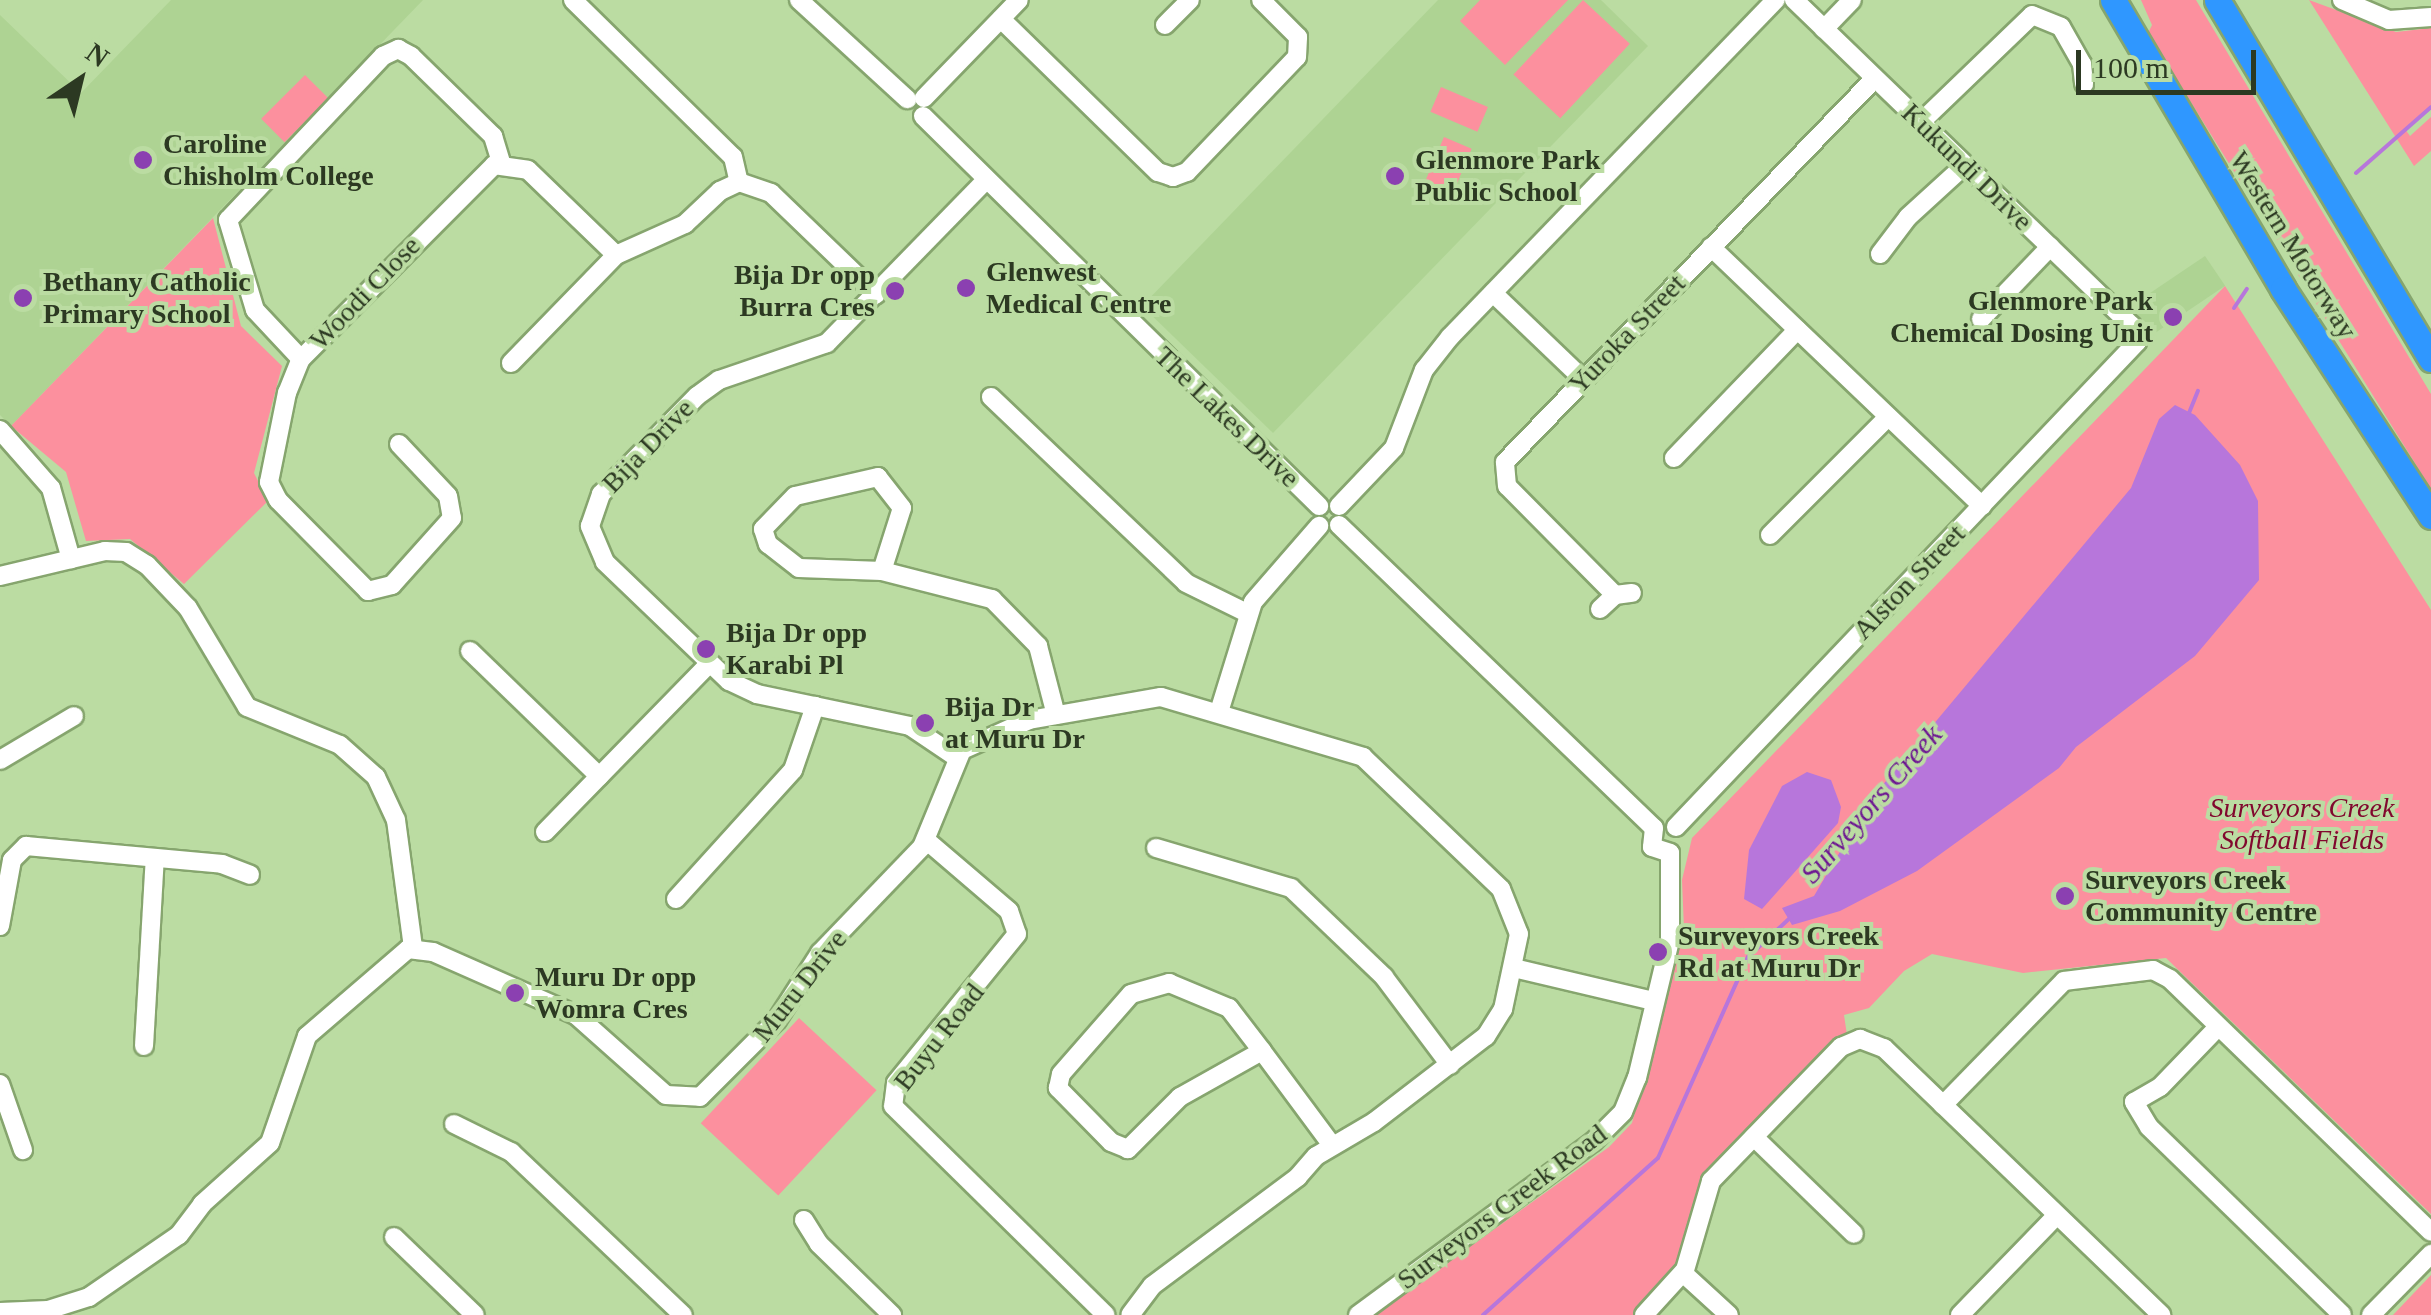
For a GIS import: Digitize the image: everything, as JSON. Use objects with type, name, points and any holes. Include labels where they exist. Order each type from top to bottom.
[{"type":"highway","name":"Western Motorway","points":[[2113,0],[2283,289],[2431,516]]},
{"type":"highway","name":"Western Motorway","points":[[2217,0],[2431,358]]},
{"type":"street","points":[[572,0],[733,157],[740,182]]},
{"type":"street","name":"The Lakes Drive","points":[[799,0],[918,104],[984,182],[1654,828],[1652,847],[1670,854]]},
{"type":"street","points":[[918,104],[1019,0]]},
{"type":"street","points":[[1000,19],[1158,172],[1173,177],[1187,172],[1296,57],[1298,37],[1261,0]]},
{"type":"street","points":[[1219,712],[1248,613],[1329,516],[1394,448],[1429,362],[1776,0]]},
{"type":"street","name":"Kukundi Drive","points":[[1794,0],[2137,335]]},
{"type":"street","points":[[1824,29],[1852,0]]},
{"type":"street","points":[[2342,0],[2390,20],[2431,18]]},
{"type":"street","points":[[1166,26],[1181,3]]},
{"type":"street","points":[[1921,122],[2032,15],[2048,16],[2061,27],[2082,64],[2084,84]]},
{"type":"street","points":[[301,359],[254,310],[228,220],[393,49],[411,56],[493,136],[501,163],[528,170],[616,254]]},
{"type":"street","name":"Yuroka Street","points":[[1600,609],[1624,594],[1502,475],[1508,458],[1875,78]]},
{"type":"street","name":"Woodi Close","points":[[399,444],[448,496],[452,518],[392,584],[368,592],[278,500],[269,482],[287,393],[301,359],[479,176],[501,163]]},
{"type":"street","points":[[1880,254],[1891,237],[1965,164]]},
{"type":"street","points":[[511,364],[616,254],[685,224],[720,191],[740,182],[771,193],[876,294]]},
{"type":"street","name":"Bija Drive","points":[[956,757],[916,729],[742,688],[708,664],[600,556],[590,526],[596,502],[704,390],[816,350],[984,182]]},
{"type":"street","points":[[1874,225],[1891,237]]},
{"type":"street","points":[[1711,247],[1982,506]]},
{"type":"street","points":[[1981,319],[2050,247]]},
{"type":"street","points":[[1492,293],[1583,379]]},
{"type":"street","points":[[1674,458],[1797,330]]},
{"type":"street","name":"Alston Street","points":[[1676,827],[2134,349],[2137,335]]},
{"type":"street","points":[[991,396],[1186,583],[1248,613]]},
{"type":"street","points":[[1770,535],[1888,417]]},
{"type":"street","points":[[0,430],[50,488],[71,559]]},
{"type":"street","points":[[882,572],[902,508],[878,477],[791,498],[763,529],[768,544],[800,568],[882,572],[996,602],[1038,646],[1056,716]]},
{"type":"street","points":[[0,576],[113,550],[138,558],[188,608],[247,707],[300,725],[366,764],[394,814],[413,947],[390,958],[312,1030],[298,1051],[287,1106],[270,1143],[202,1204],[172,1240],[79,1302],[0,1312]]},
{"type":"street","points":[[470,651],[600,776]]},
{"type":"street","points":[[545,832],[708,664]]},
{"type":"street","points":[[956,757],[1010,726],[1155,697],[1336,744],[1370,762],[1506,895],[1519,928],[1514,968],[1498,1022],[1450,1066],[1331,1144],[1158,1282],[1130,1315]]},
{"type":"street","points":[[676,899],[793,770],[815,706]]},
{"type":"street","points":[[0,760],[74,716]]},
{"type":"street","name":"Muru Drive","points":[[413,947],[582,1018],[666,1096],[688,1101],[711,1090],[772,1026],[816,958],[926,840],[956,757]]},
{"type":"street","points":[[1654,828],[1676,827]]},
{"type":"street","name":"Surveyors Creek Road","points":[[1358,1315],[1612,1126],[1638,1078],[1670,941],[1670,854],[1681,840],[1676,827]]},
{"type":"street","name":"Buyu Road","points":[[926,840],[1009,911],[1018,934],[899,1080],[893,1106],[1106,1315]]},
{"type":"street","points":[[0,926],[12,860],[21,848],[222,864],[250,875]]},
{"type":"street","points":[[1156,848],[1291,888],[1384,977],[1450,1066]]},
{"type":"street","points":[[144,1046],[156,858]]},
{"type":"street","points":[[1514,968],[1654,1001]]},
{"type":"street","points":[[1944,1106],[2070,979],[2158,972],[2431,1232]]},
{"type":"street","points":[[1262,1050],[1180,1097],[1128,1149],[1111,1142],[1058,1088],[1061,1074],[1131,994],[1156,983],[1222,1003],[1262,1050],[1331,1144]]},
{"type":"street","points":[[2218,1026],[2160,1087],[2134,1102],[2148,1127],[2342,1315]]},
{"type":"street","points":[[1644,1315],[1683,1273],[1704,1192],[1840,1046],[1865,1039],[1884,1048],[2161,1315]]},
{"type":"street","points":[[1,1089],[23,1150]]},
{"type":"street","points":[[454,1124],[511,1152],[682,1315]]},
{"type":"street","points":[[1754,1137],[1854,1234]]},
{"type":"street","points":[[1960,1315],[2058,1215]]},
{"type":"street","points":[[804,1220],[819,1244],[892,1315]]},
{"type":"street","points":[[394,1237],[475,1315]]},
{"type":"street","points":[[2371,1315],[2431,1254]]},
{"type":"street","points":[[1683,1273],[1729,1315]]},
{"type":"shaded area","name":"Caroline Chisholm College","points":[[171,0],[423,0],[11,426],[0,415],[0,15],[81,93]]},
{"type":"shaded area","name":"Glenmore Park Public School","points":[[1438,0],[1601,0],[1648,46],[1273,433],[1142,306]]},
{"type":"shaded area","points":[[2205,256],[2225,286],[2151,336],[2131,306]]},
{"type":"green space","points":[[1480,0],[1568,0],[1505,65],[1460,21]]},
{"type":"green space","points":[[1583,0],[1630,44],[1560,118],[1513,75]]},
{"type":"green space","points":[[2141,0],[2196,0],[2431,394],[2431,489],[2148,33],[2152,25]]},
{"type":"green space","points":[[2309,0],[2396,32],[2431,28],[2431,105],[2405,129],[2410,136],[2431,117],[2431,151],[2414,166]]},
{"type":"green space","points":[[305,75],[328,98],[284,142],[261,119]]},
{"type":"green space","points":[[1441,87],[1488,107],[1477,132],[1430,112]]},
{"type":"green space","points":[[1444,137],[1472,149],[1451,198],[1423,187]]},
{"type":"green space","points":[[213,218],[241,326],[282,366],[254,473],[268,501],[184,584],[130,539],[86,541],[66,472],[11,426]]},
{"type":"green space","name":"Surveyors Creek Softball Fields","points":[[2225,286],[2431,610],[2431,1214],[2166,958],[2023,973],[1932,954],[1904,971],[1869,1008],[1844,1015],[1847,1035],[1705,1179],[1679,1270],[1635,1315],[1375,1315],[1609,1147],[1632,1123],[1684,929],[1682,880],[1692,838]]},
{"type":"green space","points":[[799,1018],[877,1090],[778,1196],[701,1123]]},
{"type":"green space","points":[[2431,1275],[2431,1315],[2393,1315]]},
{"type":"water","points":[[2175,405],[2195,415],[2240,465],[2258,501],[2259,580],[2195,656],[2076,747],[2059,768],[1917,871],[1840,911],[1792,925],[1782,908],[1814,896],[1871,799],[2131,488],[2159,419]]},
{"type":"water","points":[[1807,772],[1831,780],[1841,807],[1838,823],[1762,909],[1744,899],[1749,850],[1782,786]]},
{"type":"waterway","name":"Surveyors Creek","points":[[2356,173],[2431,107]]},
{"type":"waterway","name":"Surveyors Creek","points":[[2234,308],[2247,289]]},
{"type":"waterway","name":"Surveyors Creek","points":[[2189,413],[2198,391]]},
{"type":"waterway","name":"Surveyors Creek","points":[[1483,1315],[1658,1158],[1748,957],[1791,917]]},
{"type":"place","name":"Caroline Chisholm College","points":[[143,160]]},
{"type":"place","name":"Glenmore Park Public School","points":[[1395,176]]},
{"type":"place","name":"Glenwest Medical Centre","points":[[966,288]]},
{"type":"place","name":"Bija Dr opp Burra Cres","points":[[895,291]]},
{"type":"place","name":"Bethany Catholic Primary School","points":[[23,298]]},
{"type":"place","name":"Glenmore Park Chemical Dosing Unit","points":[[2173,317]]},
{"type":"place","name":"Bija Dr opp Karabi Pl","points":[[706,649]]},
{"type":"place","name":"Bija Dr at Muru Dr","points":[[925,723]]},
{"type":"place","name":"Surveyors Creek Community Centre","points":[[2065,896]]},
{"type":"place","name":"Surveyors Creek Rd at Muru Dr","points":[[1658,952]]},
{"type":"place","name":"Muru Dr opp Womra Cres","points":[[515,993]]}]
